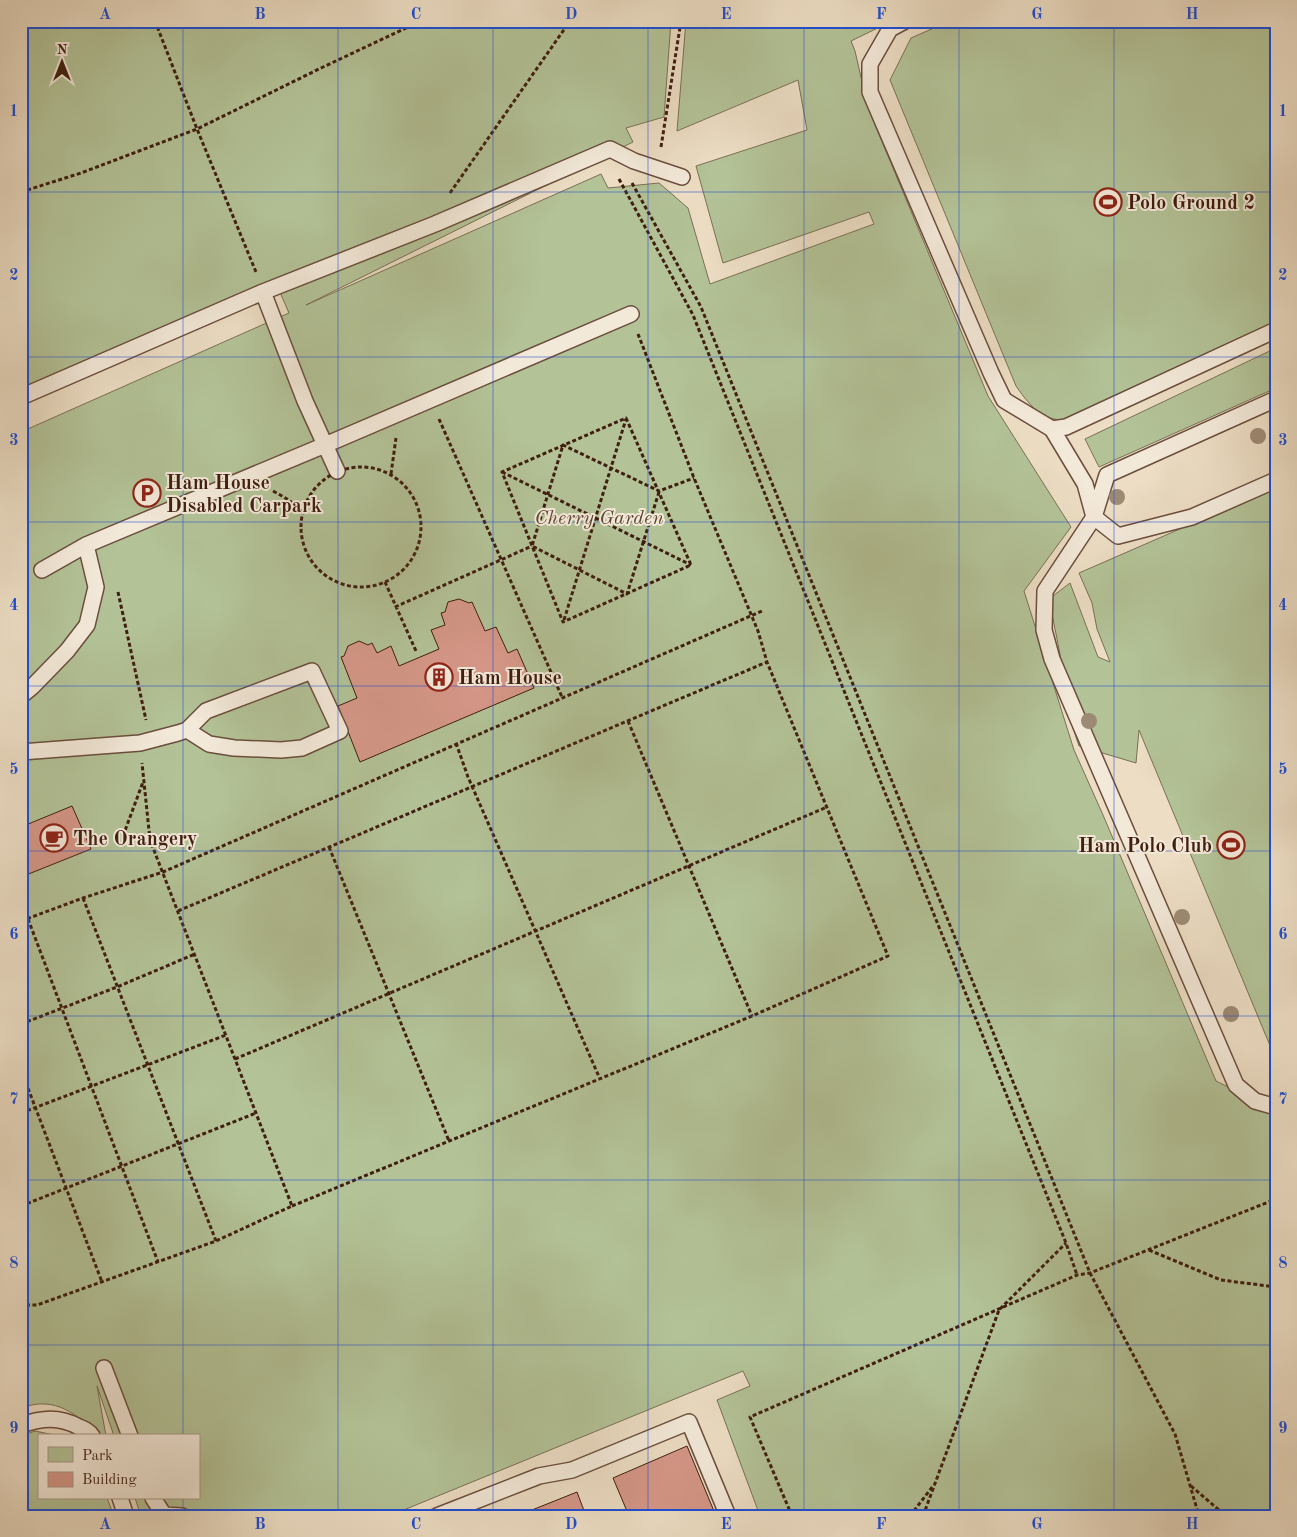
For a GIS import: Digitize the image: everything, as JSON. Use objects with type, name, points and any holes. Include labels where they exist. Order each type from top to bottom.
[{"type":"lane","points":[[905,21],[890,29],[870,64],[870,92],[1004,400],[1052,429],[1084,484],[1094,516],[1118,536],[1192,518],[1276,480]]},
{"type":"lane","points":[[21,397],[263,292],[435,224],[610,149],[634,161],[682,177]]},
{"type":"lane","points":[[263,292],[305,400],[337,471]]},
{"type":"lane","points":[[42,570],[86,545],[631,314]]},
{"type":"lane","points":[[1052,429],[1066,427],[1276,330]]},
{"type":"lane","points":[[1276,398],[1106,475],[1094,516],[1045,590],[1044,630],[1052,660],[1236,1085],[1255,1101],[1276,1106]]},
{"type":"lane","points":[[21,696],[67,651],[87,625],[96,587],[86,545]]},
{"type":"lane","points":[[21,752],[145,741],[187,730],[206,711],[312,671],[340,731],[302,748],[281,750],[234,748],[209,744],[187,730]]},
{"type":"lane","points":[[104,1368],[129,1434]]},
{"type":"lane","points":[[21,1425],[39,1419],[66,1420],[90,1434]]},
{"type":"lane","points":[[437,1516],[539,1476],[572,1470],[689,1422],[728,1516]]},
{"type":"lane","points":[[121,1500],[126,1516]]},
{"type":"lane","points":[[154,1500],[164,1515],[182,1516]]},
{"type":"path","points":[[155,21],[196,129],[248,251],[263,292]]},
{"type":"path","points":[[21,192],[81,173],[196,129],[421,21]]},
{"type":"path","points":[[448,196],[570,21]]},
{"type":"path","points":[[680,21],[660,154],[639,195],[701,307],[1090,1273],[1175,1434],[1199,1516]]},
{"type":"path","points":[[623,186],[693,315],[1066,1243],[1077,1276]]},
{"type":"path","points":[[21,1300],[28,1305],[37,1305],[216,1241],[292,1206],[752,1016],[888,956],[767,662],[758,631],[694,478],[631,314]]},
{"type":"path","points":[[430,400],[562,697]]},
{"type":"path","points":[[391,474],[400,413]]},
{"type":"path","points":[[502,472],[626,418]]},
{"type":"path","points":[[563,622],[626,418]]},
{"type":"path","points":[[626,418],[691,565]]},
{"type":"path","points":[[563,445],[659,491],[694,478]]},
{"type":"path","points":[[395,607],[532,546],[563,445]]},
{"type":"path","points":[[355,466],[373,468],[391,474],[404,484],[414,497],[420,513],[421,530],[418,546],[410,561],[399,573],[385,582],[372,586],[352,586],[333,580],[322,573],[309,558],[302,540],[300,527],[306,500],[314,488],[325,478],[337,471],[355,466]]},
{"type":"path","points":[[502,472],[691,565]]},
{"type":"path","points":[[502,472],[563,622]]},
{"type":"path","points":[[247,478],[285,497],[302,513]]},
{"type":"path","points":[[627,594],[659,491]]},
{"type":"path","points":[[532,546],[627,594]]},
{"type":"path","points":[[563,622],[691,565]]},
{"type":"path","points":[[385,582],[416,651]]},
{"type":"path","points":[[118,588],[145,741],[144,779],[150,840],[292,1206]]},
{"type":"path","points":[[21,922],[83,898],[163,872],[762,611]]},
{"type":"path","points":[[178,911],[767,662]]},
{"type":"path","points":[[628,721],[752,1016]]},
{"type":"path","points":[[456,744],[472,786],[600,1079]]},
{"type":"path","points":[[124,836],[144,779]]},
{"type":"path","points":[[235,1060],[828,807]]},
{"type":"path","points":[[329,847],[449,1141]]},
{"type":"path","points":[[83,898],[216,1241]]},
{"type":"path","points":[[28,919],[158,1262]]},
{"type":"path","points":[[21,1024],[118,987],[194,954]]},
{"type":"path","points":[[21,1113],[226,1035]]},
{"type":"path","points":[[21,1070],[102,1282]]},
{"type":"path","points":[[21,1206],[256,1113]]},
{"type":"path","points":[[792,1516],[750,1418],[1077,1276],[1090,1273],[1276,1198]]},
{"type":"path","points":[[923,1516],[999,1310],[1066,1243]]},
{"type":"path","points":[[1148,1250],[1221,1280],[1276,1287]]},
{"type":"path","points":[[910,1516],[935,1483]]},
{"type":"path","points":[[1191,1486],[1226,1516]]},
{"type":"green space","name":"Cherry Garden","points":[[21,21],[671,21],[664,117],[626,128],[633,142],[306,305],[601,174],[608,188],[659,183],[688,208],[710,284],[874,224],[869,212],[723,263],[696,166],[807,130],[798,80],[677,131],[686,21],[892,21],[851,41],[868,108],[988,396],[1071,527],[1024,591],[1074,750],[1216,1081],[1276,1111],[1276,1516],[760,1516],[717,1400],[750,1386],[743,1371],[389,1516],[141,1516],[136,1500],[200,1500],[200,1434],[113,1434],[97,1386],[106,1434],[99,1434],[65,1409],[45,1404],[21,1408],[21,432],[289,313],[275,281],[21,393]]},
{"type":"green space","name":"Polo Ground 2","points":[[950,21],[1276,21],[1276,324],[1074,419],[1064,420],[1047,417],[1034,408],[1016,386],[890,80],[911,38]]},
{"type":"green space","points":[[1276,348],[1276,388],[1099,467],[1085,439]]},
{"type":"green space","name":"Ham Polo Club","points":[[1276,487],[1276,1060],[1139,730],[1136,763],[1079,746],[1062,695],[1060,654],[1049,599],[1070,583],[1098,657],[1110,662],[1097,629],[1092,603],[1079,573]]},
{"type":"green space","points":[[35,1431],[49,1434],[38,1434],[38,1500],[108,1500],[114,1516],[21,1516],[21,1436]]},
{"type":"building","name":"Ham House","points":[[459,599],[469,603],[472,602],[485,631],[496,627],[508,653],[517,649],[534,688],[360,762],[338,706],[357,698],[341,657],[344,656],[348,646],[359,641],[368,645],[372,643],[377,653],[391,646],[399,666],[439,649],[431,630],[445,625],[441,613],[445,612],[448,602]]},
{"type":"building","name":"The Orangery","points":[[72,806],[91,849],[21,877],[21,827]]},
{"type":"building","points":[[687,1446],[716,1516],[629,1516],[613,1478]]},
{"type":"building","points":[[577,1492],[586,1516],[517,1516]]},
{"type":"place","name":"Polo Ground 2","points":[[1108,202]]},
{"type":"place","name":"Ham House Disabled Carpark","points":[[147,493]]},
{"type":"place","name":"Ham House","points":[[439,677]]},
{"type":"place","name":"The Orangery","points":[[54,838]]},
{"type":"place","name":"Ham Polo Club","points":[[1231,845]]}]
